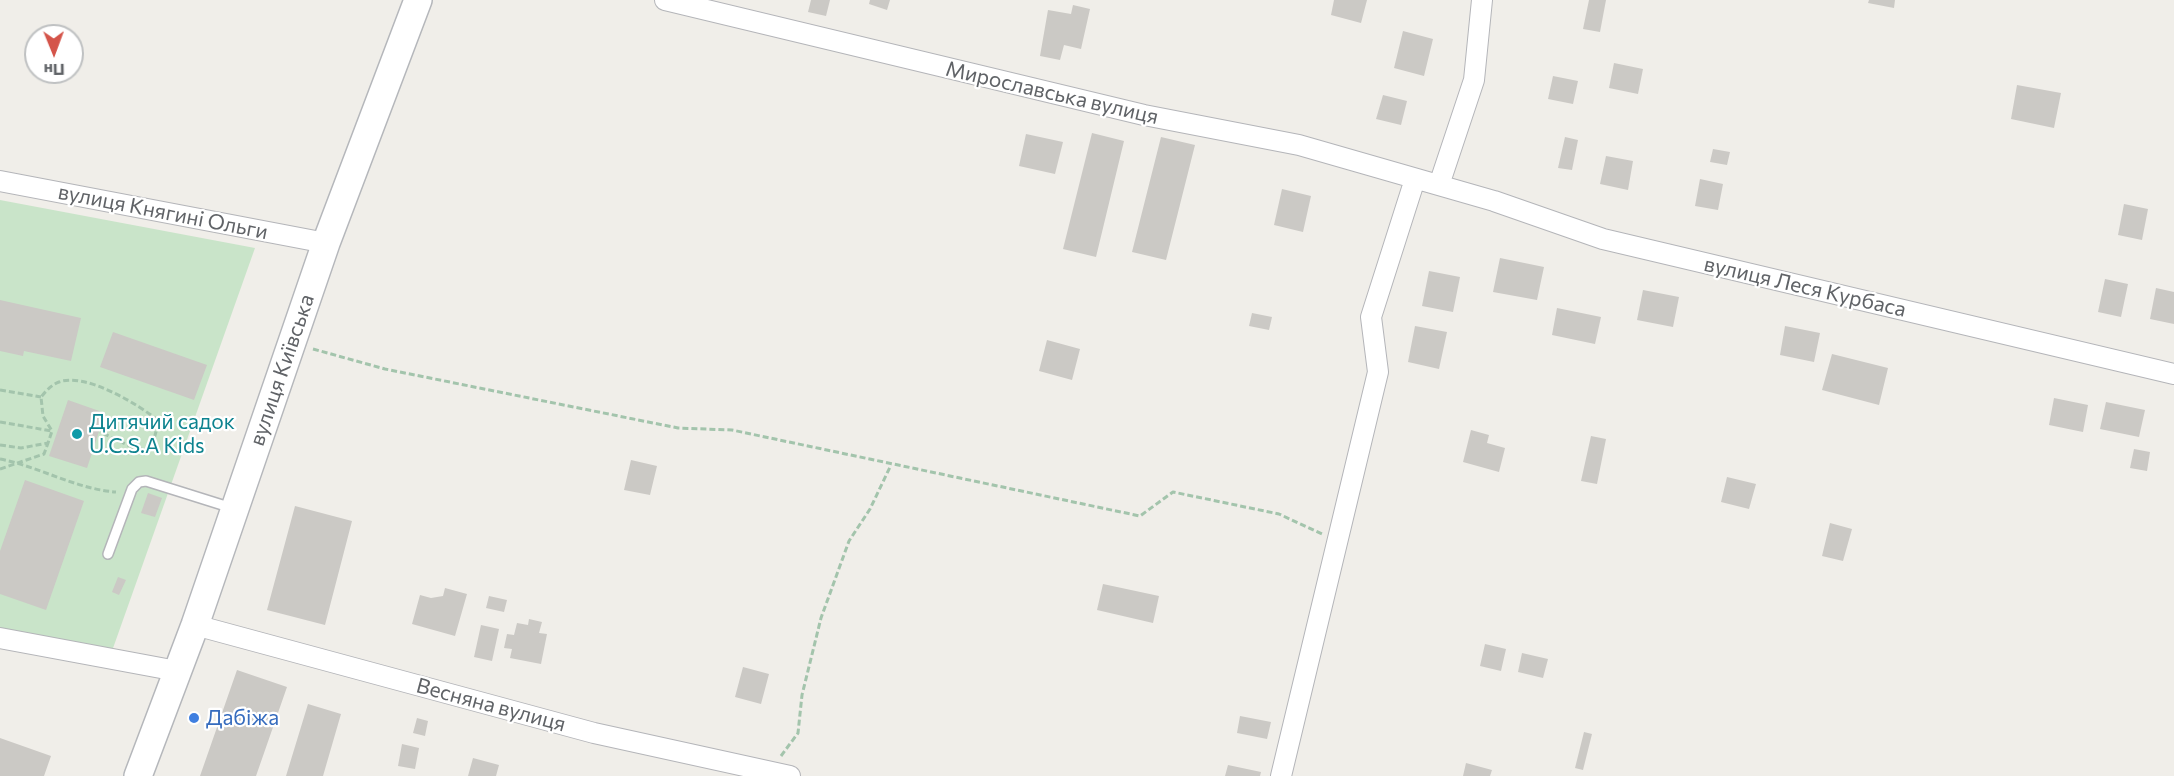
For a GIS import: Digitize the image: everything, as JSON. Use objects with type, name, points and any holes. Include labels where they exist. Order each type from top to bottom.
[{"type":"street","name":"вулиця Київська","points":[[138,776],[195,625],[326,243],[418,0]]},
{"type":"street","name":"Мирославська вулиця","points":[[665,0],[1144,115],[1299,145],[1439,185]]},
{"type":"street","points":[[1439,185],[1474,80],[1482,0]]},
{"type":"street","points":[[1281,776],[1378,372],[1371,317],[1415,179]]},
{"type":"street","name":"вулиця Княгині Ольги","points":[[0,181],[326,243]]},
{"type":"street","name":"вулиця Леся Курбаса","points":[[1439,185],[1494,201],[1603,239],[2174,374]]},
{"type":"street","name":"Весняна вулиця","points":[[195,625],[594,733],[790,776]]},
{"type":"street","points":[[0,638],[177,671]]},
{"type":"lane","points":[[108,554],[131,493],[139,482],[146,481],[234,509]]},
{"type":"path","points":[[291,343],[385,369],[667,426],[732,430],[1140,516],[1173,492],[1279,514],[1339,541]]},
{"type":"path","points":[[0,469],[44,454],[51,431],[43,416],[41,398],[48,389],[61,381],[96,386],[139,405],[159,421],[152,446],[148,450],[132,447],[100,432]]},
{"type":"path","points":[[0,390],[41,398]]},
{"type":"path","points":[[0,422],[51,431]]},
{"type":"path","points":[[0,445],[21,448],[48,443]]},
{"type":"path","points":[[0,459],[20,463],[99,491],[131,493]]},
{"type":"path","points":[[770,772],[798,733],[802,695],[821,618],[849,541],[870,508],[891,464]]},
{"type":"green space","points":[[0,200],[255,248],[112,651],[0,630]]},
{"type":"building","points":[[811,0],[830,0],[826,16],[808,12]]},
{"type":"building","points":[[870,0],[890,0],[887,10],[869,4]]},
{"type":"building","points":[[1334,0],[1367,0],[1361,23],[1331,15]]},
{"type":"building","points":[[1589,0],[1606,0],[1600,32],[1583,29]]},
{"type":"building","points":[[1869,0],[1895,0],[1894,8],[1868,3]]},
{"type":"building","points":[[1073,5],[1090,9],[1081,49],[1064,45],[1060,60],[1040,56],[1048,10],[1071,14]]},
{"type":"building","points":[[1403,31],[1433,39],[1424,76],[1394,68]]},
{"type":"building","points":[[1614,63],[1643,69],[1638,94],[1609,88]]},
{"type":"building","points":[[1553,76],[1578,81],[1573,104],[1548,99]]},
{"type":"building","points":[[2017,85],[2061,93],[2054,128],[2011,119]]},
{"type":"building","points":[[1383,95],[1407,101],[1401,125],[1376,119]]},
{"type":"building","points":[[1092,133],[1124,141],[1096,257],[1063,249]]},
{"type":"building","points":[[1026,134],[1063,142],[1055,174],[1019,166]]},
{"type":"building","points":[[1161,137],[1195,145],[1166,260],[1132,252]]},
{"type":"building","points":[[1565,137],[1578,140],[1572,170],[1558,168]]},
{"type":"building","points":[[1713,149],[1730,152],[1727,165],[1710,162]]},
{"type":"building","points":[[1606,156],[1633,161],[1628,190],[1600,184]]},
{"type":"building","points":[[1700,179],[1723,184],[1718,210],[1695,206]]},
{"type":"building","points":[[1282,189],[1311,196],[1303,232],[1274,225]]},
{"type":"building","points":[[2124,204],[2148,209],[2142,240],[2118,235]]},
{"type":"building","points":[[1500,258],[1544,267],[1537,300],[1493,292]]},
{"type":"building","points":[[1429,271],[1460,277],[1453,312],[1422,306]]},
{"type":"building","points":[[2105,279],[2128,284],[2121,317],[2098,312]]},
{"type":"building","points":[[2156,288],[2174,292],[2174,324],[2150,319]]},
{"type":"building","points":[[1643,290],[1679,297],[1673,327],[1637,320]]},
{"type":"building","points":[[0,300],[81,318],[71,361],[24,351],[23,356],[0,351]]},
{"type":"building","points":[[1557,308],[1601,317],[1595,344],[1552,335]]},
{"type":"building","points":[[1252,313],[1272,317],[1269,330],[1249,326]]},
{"type":"building","points":[[1415,326],[1447,332],[1439,369],[1408,362]]},
{"type":"building","points":[[1785,326],[1820,333],[1814,362],[1780,355]]},
{"type":"building","points":[[113,332],[207,365],[194,400],[100,367]]},
{"type":"building","points":[[1047,340],[1080,349],[1072,380],[1039,371]]},
{"type":"building","points":[[1832,354],[1888,368],[1879,405],[1822,390]]},
{"type":"building","points":[[2054,398],[2088,405],[2083,432],[2049,425]]},
{"type":"building","name":"Дитячий садок U.C.S.A Kids","points":[[68,400],[105,413],[87,468],[49,456]]},
{"type":"building","points":[[2106,402],[2145,410],[2139,437],[2100,429]]},
{"type":"building","points":[[1471,430],[1489,435],[1487,443],[1505,448],[1499,472],[1463,462]]},
{"type":"building","points":[[1591,436],[1606,439],[1597,484],[1581,481]]},
{"type":"building","points":[[2134,449],[2150,452],[2147,471],[2130,468]]},
{"type":"building","points":[[631,460],[657,466],[650,495],[624,490]]},
{"type":"building","points":[[1727,477],[1756,484],[1749,509],[1721,502]]},
{"type":"building","points":[[25,480],[84,501],[46,610],[0,594],[0,551]]},
{"type":"building","points":[[148,493],[162,498],[155,517],[141,513]]},
{"type":"building","points":[[295,506],[352,521],[325,625],[267,610]]},
{"type":"building","points":[[1830,523],[1852,529],[1843,561],[1822,556]]},
{"type":"building","points":[[118,577],[126,580],[119,595],[112,592]]},
{"type":"building","points":[[1103,584],[1159,596],[1153,623],[1097,610]]},
{"type":"building","points":[[445,588],[467,594],[455,636],[412,624],[420,595],[431,598],[443,596]]},
{"type":"building","points":[[489,596],[507,600],[504,612],[486,608]]},
{"type":"building","points":[[529,619],[542,622],[539,633],[547,634],[541,664],[510,658],[512,649],[504,648],[507,634],[514,635],[517,623],[528,625]]},
{"type":"building","points":[[481,625],[499,629],[492,661],[474,657]]},
{"type":"building","points":[[1485,644],[1506,649],[1501,671],[1480,666]]},
{"type":"building","points":[[1522,653],[1548,659],[1543,678],[1518,672]]},
{"type":"building","points":[[743,667],[769,674],[761,704],[735,697]]},
{"type":"building","points":[[237,670],[287,687],[256,776],[200,776]]},
{"type":"building","points":[[308,704],[341,714],[323,776],[286,776]]},
{"type":"building","points":[[1240,716],[1271,722],[1267,739],[1237,733]]},
{"type":"building","points":[[417,718],[428,721],[425,736],[413,733]]},
{"type":"building","points":[[1584,732],[1592,734],[1583,770],[1575,768]]},
{"type":"building","points":[[0,738],[51,756],[44,776],[0,776]]},
{"type":"building","points":[[402,744],[419,748],[415,769],[398,766]]},
{"type":"building","points":[[473,758],[499,765],[496,776],[468,776]]},
{"type":"building","points":[[1466,763],[1492,770],[1490,776],[1463,776]]},
{"type":"building","points":[[1228,765],[1261,772],[1260,776],[1225,776]]},
{"type":"place","name":"Дитячий садок U.C.S.A Kids","points":[[77,434]]},
{"type":"place","name":"Дабіжа","points":[[194,718]]}]
